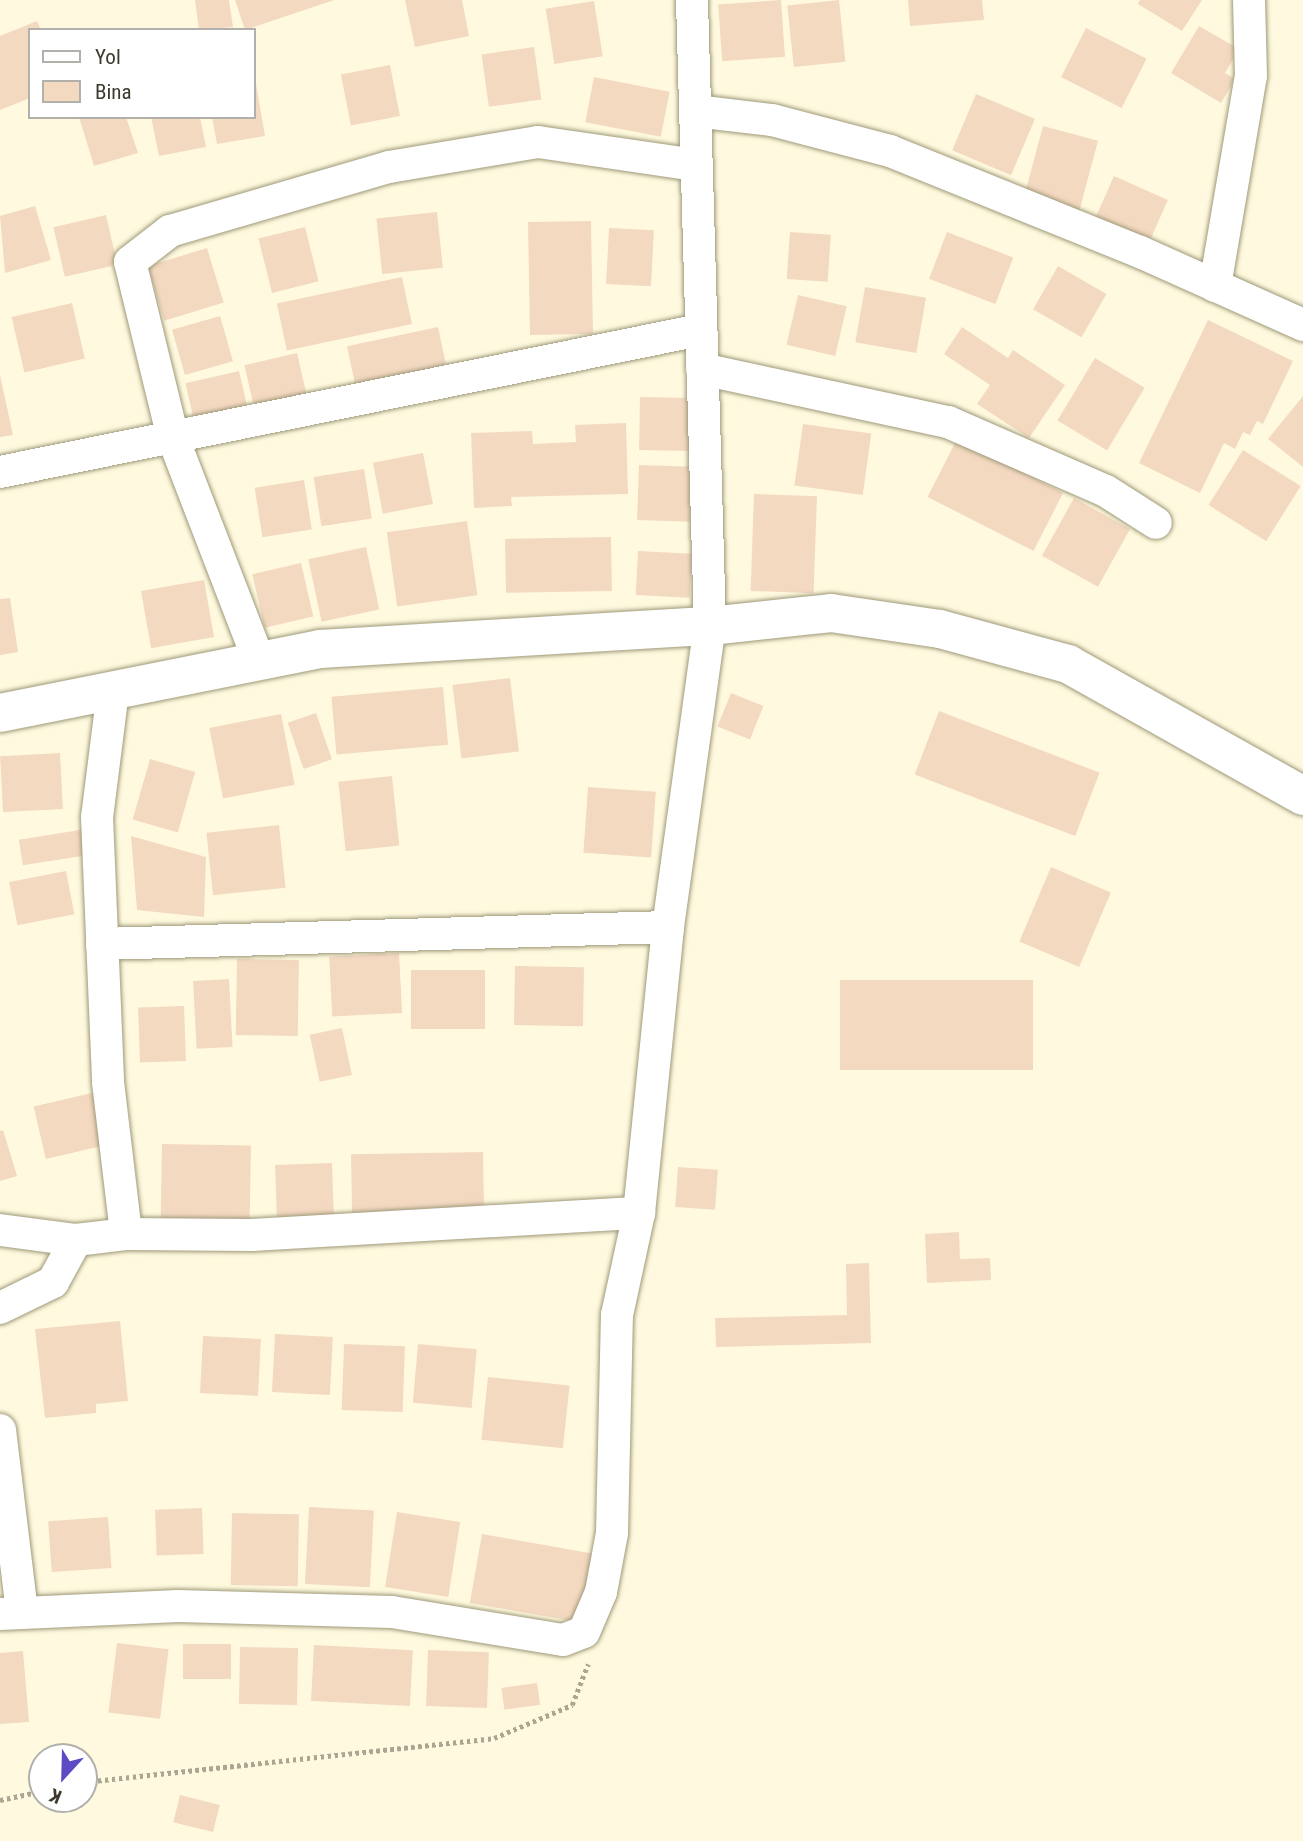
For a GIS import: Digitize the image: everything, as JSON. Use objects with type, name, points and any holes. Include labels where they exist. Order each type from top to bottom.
[{"type":"street","points":[[0,1430],[11,1613],[178,1606],[392,1612],[563,1640],[584,1632],[601,1592],[612,1533],[617,1315],[639,1213],[668,927],[710,626],[692,0]]},
{"type":"street","points":[[1214,286],[1251,76],[1249,0]]},
{"type":"street","points":[[695,111],[772,120],[890,151],[1303,325]]},
{"type":"street","points":[[259,661],[173,438],[130,262],[170,231],[389,167],[538,142],[696,165]]},
{"type":"street","points":[[0,472],[700,330]]},
{"type":"street","points":[[702,369],[948,422],[1106,491],[1156,523]]},
{"type":"street","points":[[0,713],[320,649],[710,626],[831,613],[940,629],[1068,664],[1303,796]]},
{"type":"street","points":[[113,691],[97,817],[108,1082],[126,1234]]},
{"type":"street","points":[[102,944],[668,927]]},
{"type":"street","points":[[0,1230],[76,1240],[126,1234],[252,1235],[639,1213]]},
{"type":"street","points":[[0,1308],[53,1282],[76,1240]]},
{"type":"path","points":[[98,1780],[494,1738],[572,1705],[588,1668],[584,1632]]},
{"type":"path","points":[[0,1800],[28,1794]]},
{"type":"building","points":[[195,0],[229,0],[233,27],[199,28]]},
{"type":"building","points":[[235,0],[334,0],[251,28],[244,28]]},
{"type":"building","points":[[405,0],[462,0],[469,36],[415,47]]},
{"type":"building","points":[[781,0],[785,57],[722,61],[718,4]]},
{"type":"building","points":[[839,0],[845,62],[794,67],[787,5]]},
{"type":"building","points":[[908,0],[982,0],[984,20],[910,26]]},
{"type":"building","points":[[1140,0],[1202,0],[1182,31],[1138,4]]},
{"type":"building","points":[[594,1],[603,56],[554,64],[546,9]]},
{"type":"building","points":[[37,21],[40,28],[28,28],[28,99],[0,110],[0,36]]},
{"type":"building","points":[[1199,26],[1239,49],[1225,73],[1235,79],[1221,103],[1171,73]]},
{"type":"building","points":[[1086,28],[1147,59],[1122,108],[1061,77]]},
{"type":"building","points":[[534,47],[541,99],[489,107],[482,54]]},
{"type":"building","points":[[390,65],[400,116],[351,126],[341,75]]},
{"type":"building","points":[[594,77],[670,92],[661,137],[585,122]]},
{"type":"building","points":[[256,84],[265,136],[217,144],[212,119],[256,119]]},
{"type":"building","points":[[976,94],[1035,119],[1011,175],[952,150]]},
{"type":"building","points":[[80,119],[127,119],[138,153],[94,166]]},
{"type":"building","points":[[151,119],[200,119],[206,147],[159,156]]},
{"type":"building","points":[[1043,126],[1098,141],[1079,212],[1024,197]]},
{"type":"building","points":[[1114,176],[1168,200],[1147,248],[1093,224]]},
{"type":"building","points":[[35,206],[51,260],[5,273],[0,216]]},
{"type":"building","points":[[437,212],[443,268],[382,274],[376,218]]},
{"type":"building","points":[[106,215],[117,265],[65,277],[53,227]]},
{"type":"building","points":[[591,221],[593,334],[530,335],[528,222]]},
{"type":"building","points":[[305,227],[319,281],[272,293],[258,239]]},
{"type":"building","points":[[609,228],[654,230],[651,286],[606,284]]},
{"type":"building","points":[[790,232],[831,235],[828,282],[787,279]]},
{"type":"building","points":[[947,232],[1013,257],[995,304],[929,279]]},
{"type":"building","points":[[207,248],[224,303],[164,321],[148,266]]},
{"type":"building","points":[[1058,266],[1106,294],[1081,337],[1033,309]]},
{"type":"building","points":[[402,277],[412,324],[287,351],[277,304]]},
{"type":"building","points":[[865,287],[926,298],[916,353],[855,342]]},
{"type":"building","points":[[798,295],[847,306],[835,356],[787,345]]},
{"type":"building","points":[[72,303],[85,359],[24,372],[12,317]]},
{"type":"building","points":[[220,316],[233,361],[185,375],[172,330]]},
{"type":"building","points":[[1208,320],[1293,361],[1263,424],[1257,421],[1250,435],[1243,432],[1235,449],[1224,443],[1200,493],[1139,463]]},
{"type":"building","points":[[438,327],[447,371],[356,390],[347,346]]},
{"type":"building","points":[[962,327],[1008,358],[1013,350],[1065,385],[1029,438],[977,404],[990,385],[944,354]]},
{"type":"building","points":[[297,353],[308,401],[255,413],[244,365]]},
{"type":"building","points":[[1095,358],[1145,388],[1107,450],[1057,421]]},
{"type":"building","points":[[239,371],[250,419],[196,431],[185,383]]},
{"type":"building","points":[[0,375],[13,435],[0,437]]},
{"type":"building","points":[[1303,396],[1303,467],[1268,439]]},
{"type":"building","points":[[640,397],[692,398],[691,451],[639,450]]},
{"type":"building","points":[[626,423],[628,494],[511,497],[512,506],[474,508],[471,433],[532,431],[533,444],[576,442],[575,425]]},
{"type":"building","points":[[803,424],[871,434],[863,495],[794,485]]},
{"type":"building","points":[[957,439],[1063,493],[1034,551],[927,497]]},
{"type":"building","points":[[1243,450],[1301,486],[1266,541],[1209,505]]},
{"type":"building","points":[[423,453],[433,504],[383,514],[373,463]]},
{"type":"building","points":[[639,465],[692,467],[690,522],[637,520]]},
{"type":"building","points":[[364,469],[372,518],[321,526],[314,477]]},
{"type":"building","points":[[304,480],[312,529],[262,537],[255,488]]},
{"type":"building","points":[[754,494],[817,496],[814,593],[751,591]]},
{"type":"building","points":[[1074,498],[1130,529],[1098,587],[1042,556]]},
{"type":"building","points":[[467,521],[477,595],[397,607],[387,532]]},
{"type":"building","points":[[611,537],[612,591],[506,593],[505,539]]},
{"type":"building","points":[[366,547],[379,610],[322,622],[308,559]]},
{"type":"building","points":[[638,551],[692,554],[690,598],[636,595]]},
{"type":"building","points":[[301,563],[313,617],[265,628],[252,574]]},
{"type":"building","points":[[204,580],[214,637],[151,648],[141,591]]},
{"type":"building","points":[[10,598],[18,652],[0,655],[0,599]]},
{"type":"building","points":[[510,678],[519,751],[461,759],[452,685]]},
{"type":"building","points":[[443,687],[448,745],[336,755],[331,697]]},
{"type":"building","points":[[731,693],[763,706],[750,739],[718,726]]},
{"type":"building","points":[[939,711],[1100,773],[1075,836],[915,774]]},
{"type":"building","points":[[316,713],[332,759],[304,769],[288,723]]},
{"type":"building","points":[[281,714],[295,785],[223,799],[209,728]]},
{"type":"building","points":[[60,753],[63,809],[3,812],[0,756]]},
{"type":"building","points":[[150,759],[195,772],[178,833],[133,820]]},
{"type":"building","points":[[392,776],[399,846],[346,851],[338,782]]},
{"type":"building","points":[[588,787],[656,792],[651,858],[583,853]]},
{"type":"building","points":[[279,825],[286,888],[213,895],[206,833]]},
{"type":"building","points":[[86,829],[90,855],[23,865],[19,840]]},
{"type":"building","points":[[131,836],[206,857],[204,917],[137,910]]},
{"type":"building","points":[[1051,867],[1111,892],[1079,967],[1019,942]]},
{"type":"building","points":[[66,871],[74,914],[17,925],[9,882]]},
{"type":"building","points":[[399,953],[402,1013],[332,1017],[329,957]]},
{"type":"building","points":[[237,959],[299,960],[298,1036],[236,1035]]},
{"type":"building","points":[[515,966],[584,967],[583,1026],[514,1025]]},
{"type":"building","points":[[411,970],[485,970],[485,1029],[411,1029]]},
{"type":"building","points":[[229,979],[233,1047],[197,1049],[193,981]]},
{"type":"building","points":[[840,980],[1033,980],[1033,1070],[840,1070]]},
{"type":"building","points":[[184,1006],[186,1061],[140,1063],[138,1008]]},
{"type":"building","points":[[342,1028],[352,1075],[320,1082],[310,1035]]},
{"type":"building","points":[[96,1092],[108,1145],[46,1159],[34,1106]]},
{"type":"building","points":[[3,1130],[17,1176],[0,1181],[0,1131]]},
{"type":"building","points":[[162,1144],[251,1146],[250,1220],[161,1218]]},
{"type":"building","points":[[483,1152],[484,1216],[352,1218],[351,1154]]},
{"type":"building","points":[[332,1163],[334,1219],[277,1221],[275,1165]]},
{"type":"building","points":[[678,1167],[718,1170],[715,1210],[675,1207]]},
{"type":"building","points":[[959,1232],[960,1259],[990,1258],[991,1280],[927,1283],[925,1234]]},
{"type":"building","points":[[869,1263],[871,1343],[716,1347],[715,1318],[847,1315],[846,1264]]},
{"type":"building","points":[[120,1321],[128,1401],[96,1404],[96,1413],[45,1418],[35,1329]]},
{"type":"building","points":[[275,1334],[333,1337],[330,1395],[272,1392]]},
{"type":"building","points":[[203,1336],[261,1339],[258,1396],[200,1393]]},
{"type":"building","points":[[344,1344],[405,1346],[403,1412],[342,1410]]},
{"type":"building","points":[[418,1344],[477,1349],[472,1408],[413,1403]]},
{"type":"building","points":[[488,1377],[570,1386],[563,1448],[481,1440]]},
{"type":"building","points":[[309,1507],[374,1510],[370,1587],[305,1584]]},
{"type":"building","points":[[202,1508],[204,1554],[157,1556],[155,1510]]},
{"type":"building","points":[[397,1512],[460,1522],[448,1597],[385,1587]]},
{"type":"building","points":[[232,1513],[299,1514],[298,1586],[231,1585]]},
{"type":"building","points":[[108,1517],[112,1568],[52,1572],[48,1521]]},
{"type":"building","points":[[482,1534],[596,1554],[584,1623],[470,1603]]},
{"type":"building","points":[[117,1643],[169,1649],[160,1719],[108,1712]]},
{"type":"building","points":[[183,1644],[231,1644],[231,1679],[183,1679]]},
{"type":"building","points":[[314,1645],[413,1650],[410,1706],[311,1701]]},
{"type":"building","points":[[240,1647],[298,1648],[297,1705],[239,1704]]},
{"type":"building","points":[[428,1650],[489,1652],[487,1708],[426,1706]]},
{"type":"building","points":[[23,1651],[29,1722],[0,1724],[0,1653]]},
{"type":"building","points":[[537,1683],[540,1705],[504,1710],[501,1688]]},
{"type":"building","points":[[180,1795],[220,1805],[213,1832],[173,1822]]}]
